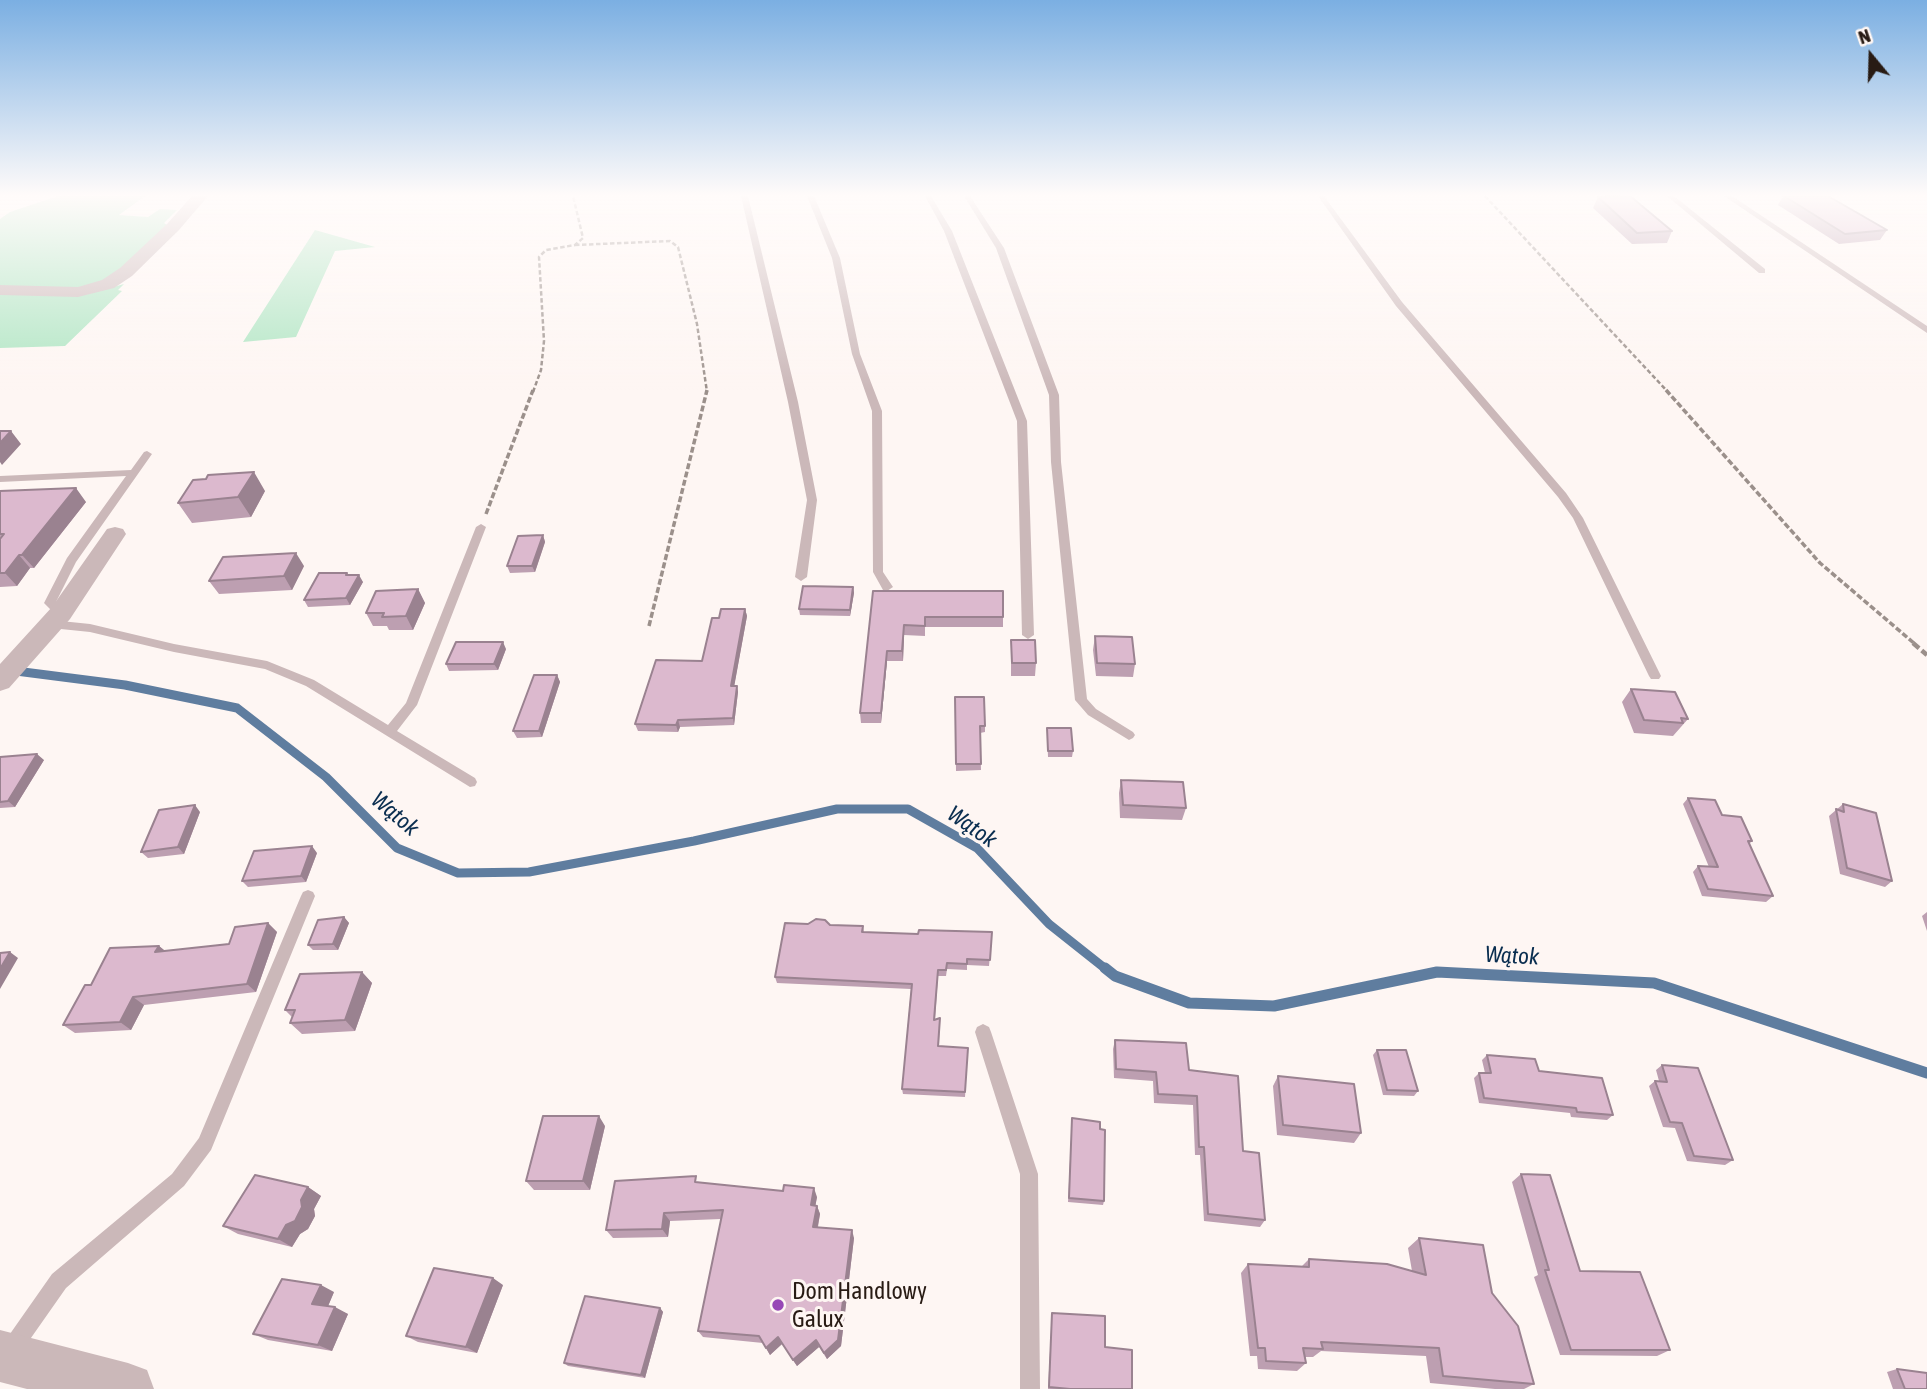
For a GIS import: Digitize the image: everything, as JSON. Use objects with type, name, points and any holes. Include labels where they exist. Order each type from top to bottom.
[{"type":"street","points":[[0,290],[78,292],[108,284],[138,261]]},
{"type":"street","points":[[0,681],[56,618],[115,534]]},
{"type":"street","points":[[3,1356],[128,1389]]},
{"type":"lane","points":[[759,261],[793,402],[812,500],[801,577]]},
{"type":"lane","points":[[836,261],[856,354],[877,411],[878,572],[887,587]]},
{"type":"lane","points":[[960,261],[1022,421],[1028,635]]},
{"type":"lane","points":[[1005,261],[1055,395],[1056,462],[1081,699],[1092,712],[1129,735]]},
{"type":"lane","points":[[1368,261],[1399,304],[1562,495],[1578,518],[1655,676]]},
{"type":"lane","points":[[1750,261],[1762,271]]},
{"type":"lane","points":[[1824,261],[1927,330]]},
{"type":"lane","points":[[146,454],[71,561],[50,603],[56,618],[174,648],[267,665],[310,683],[470,782]]},
{"type":"lane","points":[[0,479],[132,473]]},
{"type":"lane","points":[[389,732],[411,705],[481,527]]},
{"type":"lane","points":[[3,1356],[59,1281],[178,1180],[205,1144],[307,896]]},
{"type":"lane","points":[[983,1032],[1029,1174],[1030,1389]]},
{"type":"path","points":[[481,527],[541,370],[544,341],[539,261]]},
{"type":"path","points":[[649,626],[707,392],[697,324],[681,261]]},
{"type":"path","points":[[1547,261],[1606,323],[1820,563],[1927,655]]},
{"type":"green space","points":[[0,261],[129,261],[110,278],[83,289],[0,287]]},
{"type":"green space","points":[[295,261],[331,261],[296,337],[243,342]]},
{"type":"green space","points":[[124,284],[118,290],[122,291],[65,346],[0,348],[0,293],[84,295]]},
{"type":"building","points":[[0,431],[11,431],[0,443]]},
{"type":"building","points":[[254,472],[238,497],[178,503],[193,480],[206,479],[208,475]]},
{"type":"building","points":[[76,488],[22,555],[19,555],[5,573],[0,573],[0,539],[4,534],[0,534],[0,491]]},
{"type":"building","points":[[543,535],[532,566],[507,566],[518,536]]},
{"type":"building","points":[[296,553],[284,576],[209,581],[223,557]]},
{"type":"building","points":[[319,573],[359,575],[346,598],[304,600]]},
{"type":"building","points":[[803,586],[853,587],[850,610],[799,609]]},
{"type":"building","points":[[418,589],[406,616],[382,617],[384,613],[366,613],[376,591]]},
{"type":"building","points":[[873,591],[1003,591],[1003,617],[925,617],[925,626],[904,625],[902,651],[887,651],[881,713],[860,713]]},
{"type":"building","points":[[721,609],[745,609],[731,686],[737,686],[733,718],[678,720],[676,725],[635,724],[656,660],[702,661],[712,618],[719,618]]},
{"type":"building","points":[[1095,636],[1132,637],[1135,664],[1097,663]]},
{"type":"building","points":[[1011,640],[1035,640],[1036,663],[1012,663]]},
{"type":"building","points":[[456,642],[503,642],[494,664],[446,664]]},
{"type":"building","points":[[534,675],[557,675],[539,731],[513,731]]},
{"type":"building","points":[[1631,689],[1675,692],[1688,719],[1681,718],[1683,723],[1644,720]]},
{"type":"building","points":[[955,697],[984,697],[985,726],[980,726],[981,764],[956,764]]},
{"type":"building","points":[[1047,728],[1071,728],[1073,751],[1048,751]]},
{"type":"building","points":[[37,754],[8,801],[0,802],[0,757]]},
{"type":"building","points":[[1121,780],[1183,782],[1186,808],[1123,805]]},
{"type":"building","points":[[1688,798],[1715,800],[1722,815],[1741,817],[1752,841],[1748,841],[1773,896],[1708,889],[1698,866],[1718,867]]},
{"type":"building","points":[[1843,804],[1876,813],[1892,881],[1847,868],[1836,809],[1844,812]]},
{"type":"building","points":[[195,805],[178,847],[141,852],[159,810]]},
{"type":"building","points":[[312,846],[301,876],[242,881],[254,851]]},
{"type":"building","points":[[344,917],[333,944],[308,945],[318,920]]},
{"type":"building","points":[[816,919],[825,920],[830,925],[863,926],[862,932],[992,932],[990,960],[967,959],[967,964],[947,963],[946,970],[938,970],[934,1020],[940,1018],[938,1046],[968,1048],[965,1092],[902,1089],[912,984],[775,977],[785,923],[808,924]]},
{"type":"building","points":[[268,923],[247,984],[133,997],[120,1022],[63,1025],[85,985],[91,985],[110,948],[159,946],[155,952],[229,944],[235,927]]},
{"type":"building","points":[[10,952],[0,969],[0,953]]},
{"type":"building","points":[[362,972],[345,1020],[290,1023],[295,1010],[285,1010],[300,974]]},
{"type":"building","points":[[1115,1040],[1186,1043],[1189,1070],[1238,1076],[1243,1151],[1259,1153],[1265,1220],[1208,1214],[1204,1147],[1199,1147],[1197,1096],[1158,1094],[1156,1072],[1116,1069]]},
{"type":"building","points":[[1377,1050],[1406,1050],[1418,1091],[1387,1090]]},
{"type":"building","points":[[1487,1055],[1535,1059],[1539,1071],[1602,1078],[1613,1115],[1577,1112],[1576,1108],[1484,1098],[1479,1073],[1491,1073]]},
{"type":"building","points":[[1662,1065],[1698,1068],[1733,1160],[1694,1156],[1682,1123],[1670,1122],[1655,1081],[1667,1082]]},
{"type":"building","points":[[1278,1076],[1354,1084],[1361,1133],[1283,1125]]},
{"type":"building","points":[[543,1116],[599,1116],[583,1181],[526,1181]]},
{"type":"building","points":[[1072,1118],[1100,1122],[1100,1129],[1105,1130],[1104,1201],[1069,1198]]},
{"type":"building","points":[[1521,1174],[1550,1175],[1580,1271],[1640,1272],[1670,1350],[1571,1350],[1545,1270],[1549,1270]]},
{"type":"building","points":[[255,1175],[308,1187],[295,1221],[286,1225],[278,1239],[223,1226]]},
{"type":"building","name":"Dom Handlowy Galux","points":[[696,1176],[695,1182],[783,1191],[784,1185],[814,1188],[811,1205],[817,1206],[813,1227],[852,1230],[838,1340],[824,1353],[816,1340],[793,1360],[778,1337],[766,1348],[759,1336],[698,1331],[723,1210],[664,1213],[662,1229],[606,1230],[615,1181]]},
{"type":"building","points":[[1419,1238],[1483,1245],[1492,1293],[1518,1326],[1534,1384],[1443,1376],[1439,1348],[1321,1342],[1323,1349],[1303,1348],[1306,1363],[1266,1361],[1265,1348],[1258,1348],[1248,1264],[1309,1267],[1309,1259],[1387,1264],[1426,1275]]},
{"type":"building","points":[[434,1268],[493,1278],[466,1347],[406,1336]]},
{"type":"building","points":[[282,1279],[321,1285],[312,1304],[335,1307],[318,1345],[253,1334]]},
{"type":"building","points":[[585,1296],[660,1308],[641,1375],[564,1363]]},
{"type":"building","points":[[1052,1313],[1105,1316],[1105,1347],[1132,1350],[1132,1389],[1049,1387]]},
{"type":"building","points":[[1897,1369],[1927,1373],[1927,1389],[1905,1389]]},
{"type":"waterway","name":"Wątok","points":[[0,669],[125,685],[237,708],[326,777],[397,848],[458,873],[529,872],[694,841],[837,809],[908,809],[977,848],[1049,924],[1107,970]]},
{"type":"waterway","name":"Wątok","points":[[1105,968],[1115,976],[1189,1003],[1274,1006],[1437,972],[1654,983],[1927,1073]]},
{"type":"place","name":"Dom Handlowy Galux","points":[[778,1305]]}]
